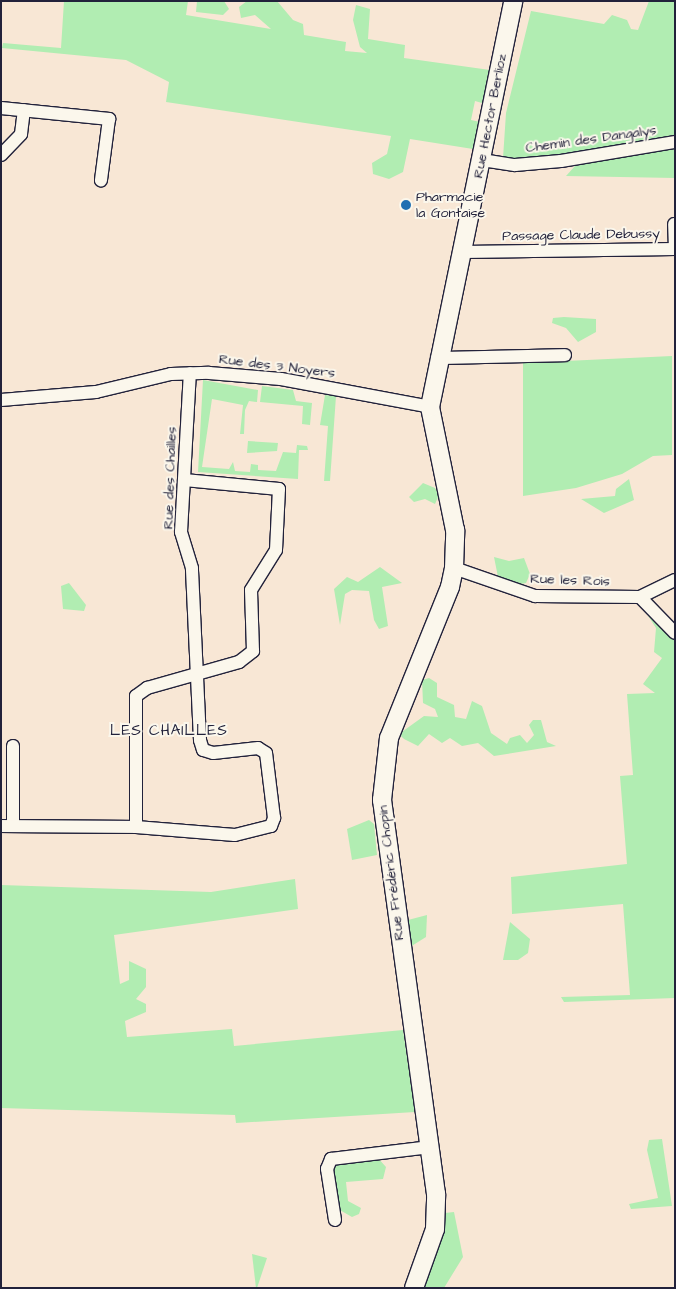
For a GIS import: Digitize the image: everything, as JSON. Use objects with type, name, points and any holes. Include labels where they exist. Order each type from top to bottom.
[{"type":"street","name":"Rue Hector Berlioz","points":[[430,407],[437,358],[463,252],[513,1]]},
{"type":"street","points":[[1,108],[109,119],[101,180]]},
{"type":"street","points":[[1,155],[21,134],[24,110]]},
{"type":"street","name":"Chemin des Dangalys","points":[[482,160],[515,164],[561,161],[675,142]]},
{"type":"street","name":"Passage Claude Debussy","points":[[463,252],[675,249],[674,224]]},
{"type":"street","points":[[437,358],[565,356]]},
{"type":"street","name":"Rue des 3 Noyers","points":[[1,400],[96,392],[190,373],[281,379],[430,407]]},
{"type":"street","name":"Rue des Chailles","points":[[136,827],[235,834],[271,826],[274,818],[266,753],[258,748],[213,753],[203,750],[195,675],[192,568],[181,532],[190,373]]},
{"type":"street","name":"Rue Frédéric Chopin","points":[[414,1288],[435,1229],[430,1147],[382,800],[389,738],[450,587],[454,568],[455,530],[430,407]]},
{"type":"street","points":[[13,746],[7,826],[136,827],[136,696],[239,662],[253,651],[251,590],[276,550],[279,489],[184,480]]},
{"type":"street","name":"Rue les Rois","points":[[454,568],[535,596],[640,597]]},
{"type":"street","points":[[675,580],[640,597],[675,633]]},
{"type":"street","points":[[335,1220],[327,1169],[331,1159],[430,1147]]},
{"type":"green space","points":[[64,1],[188,1],[186,15],[271,29],[255,15],[241,18],[239,7],[247,1],[277,1],[293,20],[303,24],[304,35],[346,42],[345,51],[367,53],[360,47],[353,20],[356,5],[370,9],[368,39],[405,45],[404,58],[490,70],[482,103],[475,101],[471,120],[480,122],[473,149],[410,139],[403,172],[389,179],[373,174],[372,163],[387,154],[391,136],[166,102],[169,82],[126,60],[2,48],[3,43],[61,48]]},
{"type":"green space","points":[[197,1],[224,1],[229,9],[223,15],[196,12]]},
{"type":"green space","points":[[649,1],[675,1],[675,136],[531,160],[503,158],[506,113],[531,11],[604,24],[612,15],[627,20],[631,29],[638,30]]},
{"type":"green space","points":[[675,145],[675,178],[566,176],[575,166]]},
{"type":"green space","points":[[553,318],[596,319],[596,332],[578,342],[566,328],[552,323]]},
{"type":"green space","points":[[672,356],[672,455],[653,456],[622,474],[576,488],[523,496],[523,363]]},
{"type":"green space","points":[[203,380],[258,390],[257,402],[249,401],[245,410],[244,434],[240,434],[243,405],[212,399],[202,467],[229,469],[233,462],[235,471],[250,472],[251,464],[258,465],[258,470],[276,471],[283,452],[296,453],[297,445],[307,446],[308,450],[299,450],[298,479],[198,472]]},
{"type":"green space","points":[[262,386],[293,390],[296,401],[312,403],[310,425],[302,424],[303,406],[260,402]]},
{"type":"green space","points":[[325,395],[336,396],[330,481],[324,481],[328,426],[320,425]]},
{"type":"green space","points":[[248,441],[278,443],[277,451],[247,453]]},
{"type":"green space","points":[[629,479],[634,500],[604,513],[581,499],[615,496],[616,489]]},
{"type":"green space","points":[[423,483],[435,488],[439,495],[435,504],[425,499],[414,502],[409,497]]},
{"type":"green space","points":[[494,557],[509,561],[524,558],[530,574],[526,583],[515,585],[498,577]]},
{"type":"green space","points":[[380,567],[402,583],[382,587],[388,626],[379,629],[374,620],[369,591],[352,590],[345,594],[340,625],[334,589],[347,577],[358,582]]},
{"type":"green space","points":[[69,583],[86,605],[84,611],[63,609],[61,586]]},
{"type":"green space","points":[[651,613],[675,640],[675,998],[564,1002],[561,997],[630,995],[623,904],[512,914],[511,877],[627,864],[620,776],[633,775],[627,694],[655,693],[643,684],[662,658],[654,652],[656,628],[647,614]]},
{"type":"green space","points":[[429,678],[437,683],[437,697],[454,705],[455,717],[466,719],[472,701],[482,706],[491,733],[507,744],[510,738],[520,735],[527,743],[534,735],[529,725],[533,720],[541,720],[547,742],[556,746],[494,756],[478,743],[462,746],[450,738],[442,743],[429,734],[418,746],[404,739],[399,734],[424,716],[438,717],[435,709],[423,703],[422,680]]},
{"type":"green space","points":[[369,820],[374,824],[377,855],[352,860],[347,829]]},
{"type":"green space","points":[[295,879],[298,909],[114,935],[120,984],[129,980],[129,961],[146,969],[146,987],[136,999],[146,1004],[146,1012],[125,1021],[127,1037],[232,1029],[234,1046],[403,1030],[415,1112],[236,1123],[235,1115],[1,1108],[1,885],[211,892]]},
{"type":"green space","points":[[427,915],[426,937],[410,947],[408,920]]},
{"type":"green space","points":[[510,922],[530,939],[528,953],[518,960],[503,960]]},
{"type":"green space","points":[[662,1139],[672,1206],[631,1209],[629,1204],[658,1198],[647,1150],[649,1140]]},
{"type":"green space","points":[[377,1157],[386,1167],[383,1179],[346,1182],[348,1201],[361,1208],[359,1214],[352,1217],[338,1209],[333,1169],[340,1162]]},
{"type":"green space","points":[[454,1212],[463,1257],[444,1288],[421,1288],[438,1250],[445,1213]]},
{"type":"green space","points":[[252,1254],[267,1258],[257,1288],[256,1288]]},
{"type":"place","name":"Pharmacie la Gontaise","points":[[406,205]]},
{"type":"district","name":"LES CHAILLES","points":[[169,731]]}]
